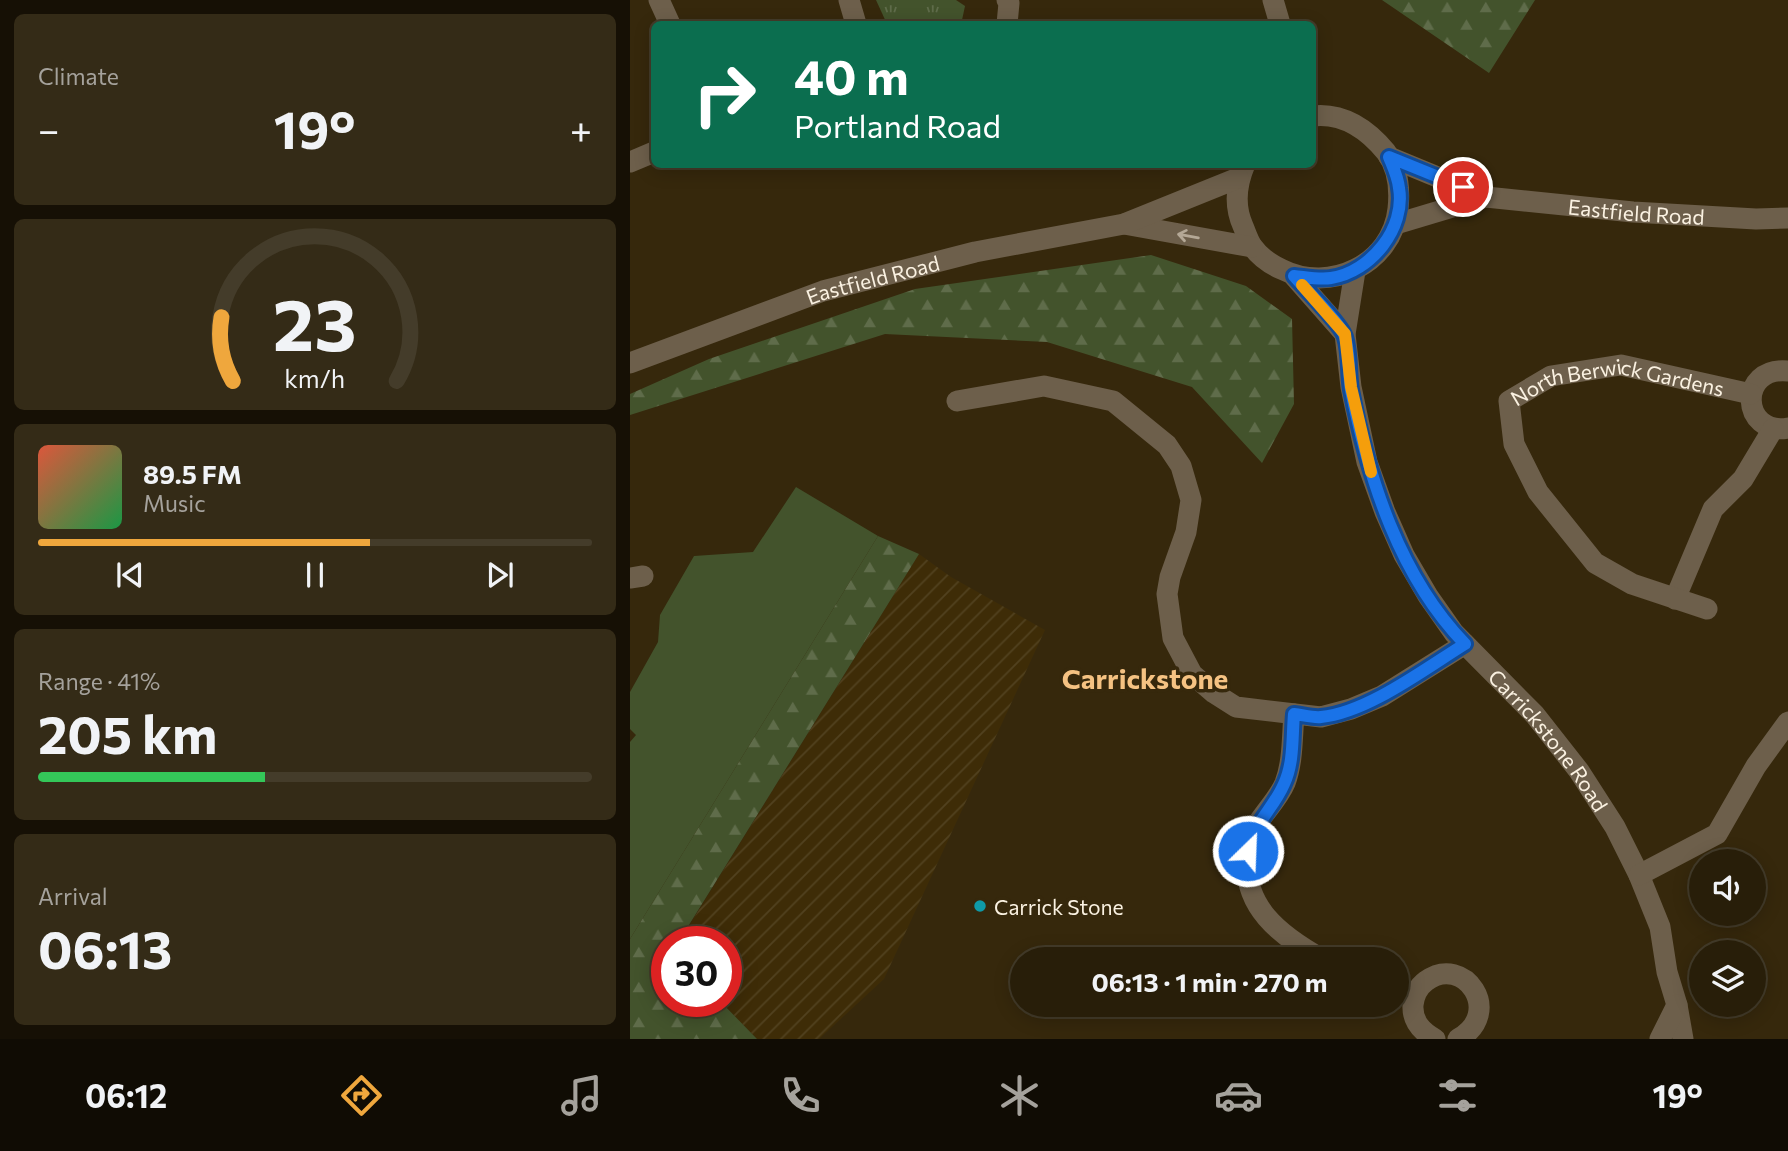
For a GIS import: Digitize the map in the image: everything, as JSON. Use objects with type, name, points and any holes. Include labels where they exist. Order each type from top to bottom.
[{"type":"street","points":[[659,0],[669,21]]},
{"type":"street","points":[[849,0],[855,21]]},
{"type":"street","points":[[1007,0],[1007,21]]},
{"type":"street","points":[[1273,0],[1279,21]]},
{"type":"street","points":[[1241,171],[1237,212],[1252,247],[1269,264],[1294,276],[1331,279],[1355,271],[1376,256],[1396,224],[1400,189],[1389,157],[1373,136],[1356,125],[1316,113]]},
{"type":"street","points":[[630,162],[651,153]]},
{"type":"street","name":"Eastfield Road","points":[[1389,157],[1486,197],[1633,212],[1756,219],[1788,218]]},
{"type":"street","name":"Eastfield Road","points":[[630,363],[823,291],[975,252],[1124,224],[1241,171]]},
{"type":"street","name":"Eastfield Road","points":[[1396,224],[1486,197]]},
{"type":"street","name":"Eastfield Road","points":[[1124,224],[1252,247]]},
{"type":"street","name":"Carrickstone Road","points":[[1355,271],[1345,334],[1351,387],[1367,462],[1385,512],[1404,555],[1454,633],[1535,715],[1579,771],[1615,827],[1639,875],[1660,927],[1667,972],[1683,1039]]},
{"type":"street","points":[[1294,276],[1345,334]]},
{"type":"street","name":"North Berwick Gardens","points":[[1707,609],[1632,584],[1595,563],[1538,492],[1514,444],[1508,401],[1551,376],[1621,365],[1751,394]]},
{"type":"street","name":"North Berwick Gardens","points":[[1675,599],[1713,509],[1744,479],[1780,428],[1763,424],[1753,412],[1751,394],[1762,376],[1771,371],[1788,371]]},
{"type":"street","points":[[957,401],[1044,386],[1113,401],[1167,445],[1181,466],[1191,500],[1186,532],[1170,577],[1167,594],[1173,638],[1192,674],[1236,707],[1321,717],[1351,709],[1382,696],[1465,644]]},
{"type":"street","points":[[1294,714],[1291,757],[1285,783],[1251,836],[1246,865],[1250,891],[1264,917],[1300,947]]},
{"type":"street","points":[[1639,875],[1717,834],[1756,766],[1788,722]]},
{"type":"street","points":[[1409,989],[1441,975],[1452,974],[1471,985],[1480,1005],[1479,1016],[1474,1026],[1458,1039]]},
{"type":"street","points":[[1409,1001],[1418,1026],[1425,1034],[1435,1039]]},
{"type":"street","points":[[1660,1039],[1677,1005]]},
{"type":"shaded area","points":[[919,554],[951,577],[1045,630],[884,979],[819,1039],[757,1039],[736,1017],[742,1017],[742,926],[689,926]]},
{"type":"green space","points":[[876,0],[956,0],[965,6],[962,20],[959,21],[886,21]]},
{"type":"green space","points":[[1382,0],[1535,0],[1489,73]]},
{"type":"green space","points":[[1151,255],[1246,286],[1292,319],[1294,404],[1262,463],[1192,387],[1047,342],[885,334],[630,415],[630,394],[709,359],[915,289]]},
{"type":"green space","points":[[796,487],[878,536],[630,939],[630,742],[636,735],[630,729],[630,692],[658,642],[660,615],[694,556],[753,552]]},
{"type":"green space","points":[[878,536],[919,554],[688,926],[651,926],[651,1017],[736,1017],[757,1039],[630,1039],[630,939]]},
{"type":"slow traffic","points":[[1302,285],[1345,334],[1351,387],[1371,472]]},
{"type":"place","name":"Carrick Stone","points":[[980,906]]},
{"type":"district","name":"Carrickstone","points":[[1145,678]]},
{"type":"route","points":[[1248,851],[1251,836],[1285,783],[1291,757],[1294,714],[1321,717],[1351,709],[1382,696],[1465,644],[1428,596],[1404,555],[1385,512],[1367,462],[1351,387],[1345,334],[1294,276],[1331,279],[1355,271],[1376,256],[1396,224],[1400,189],[1389,157],[1463,187]]}]
